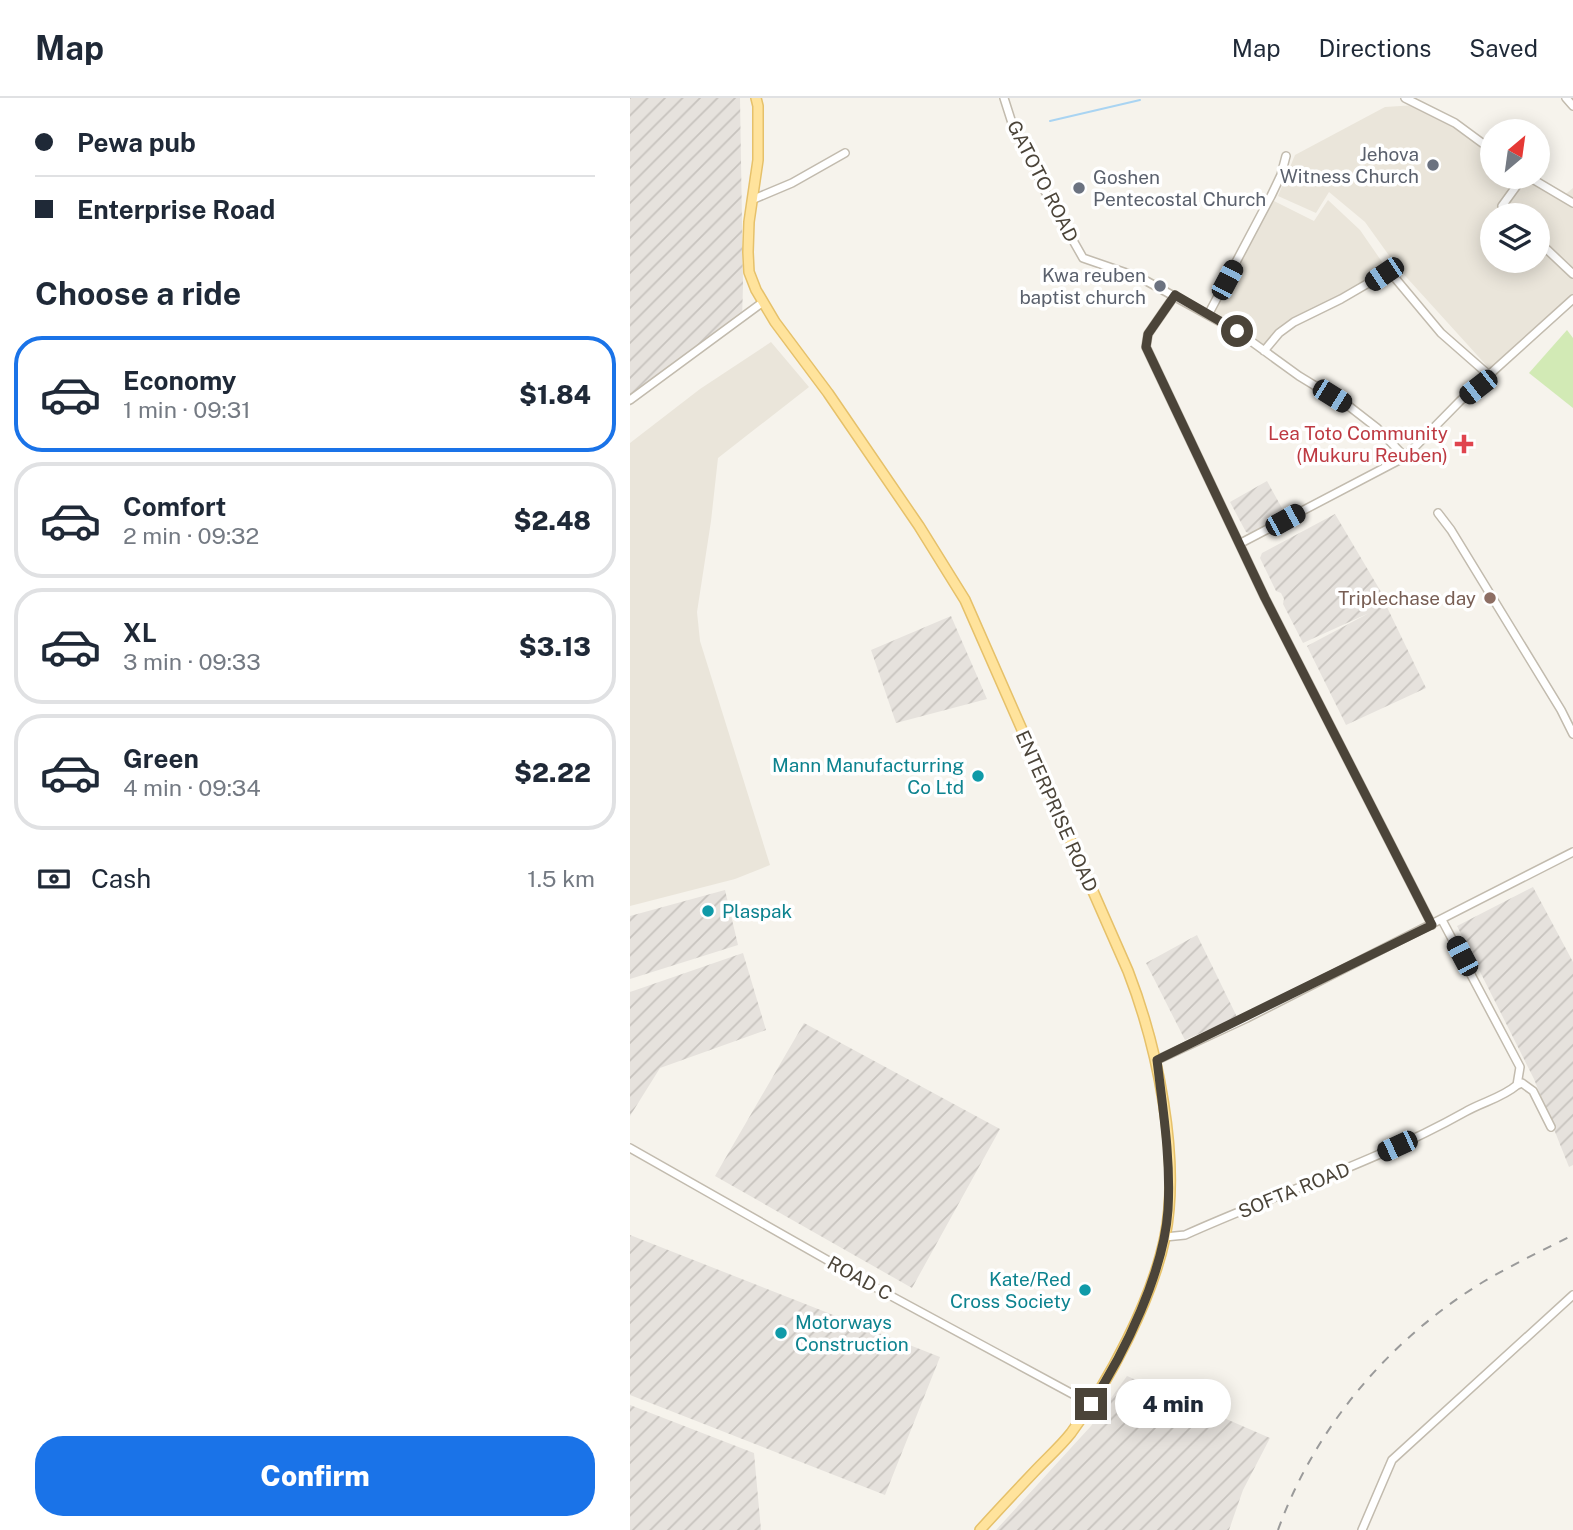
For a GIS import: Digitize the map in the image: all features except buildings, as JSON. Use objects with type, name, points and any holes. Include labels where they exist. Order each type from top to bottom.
[{"type":"main road","name":"ENTERPRISE ROAD","points":[[756,98],[759,128],[754,199],[749,222],[749,272],[775,322],[828,393],[919,526],[965,600],[1128,971],[1142,1007],[1157,1060],[1169,1175],[1165,1237],[1141,1308],[1116,1362],[1069,1436],[979,1530]]},
{"type":"street","name":"GATOTO ROAD","points":[[1004,98],[1012,123],[1026,146],[1042,186],[1083,258],[1141,278],[1237,331],[1368,421],[1405,457]]},
{"type":"street","points":[[1405,98],[1455,123],[1480,141]]},
{"type":"street","points":[[1566,98],[1573,106]]},
{"type":"street","points":[[754,199],[792,183],[845,153]]},
{"type":"street","points":[[1208,315],[1271,196],[1286,156]]},
{"type":"street","points":[[1549,189],[1573,203]]},
{"type":"street","points":[[1550,252],[1573,274]]},
{"type":"street","points":[[1264,351],[1279,333],[1294,321],[1334,303],[1390,272],[1441,333],[1490,376]]},
{"type":"street","points":[[1175,295],[1148,334],[1146,347],[1265,598],[1432,925]]},
{"type":"street","points":[[1241,544],[1405,457],[1460,401],[1573,299]]},
{"type":"street","points":[[630,400],[763,302]]},
{"type":"street","points":[[1438,513],[1561,710],[1573,734]]},
{"type":"street","points":[[1157,1060],[1432,925],[1573,852]]},
{"type":"street","points":[[1442,920],[1520,1067],[1517,1084],[1522,1083],[1533,1091],[1552,1127]]},
{"type":"street","name":"SOFTA ROAD","points":[[1165,1237],[1185,1235],[1358,1165],[1507,1093],[1517,1084]]},
{"type":"street","name":"ROAD C","points":[[630,1148],[880,1290],[1091,1404]]},
{"type":"street","points":[[1362,1530],[1392,1460],[1573,1294]]},
{"type":"shaded area","points":[[630,98],[740,98],[743,285],[742,320],[630,406]]},
{"type":"shaded area","points":[[1416,105],[1460,127],[1480,141],[1480,189],[1550,189],[1562,197],[1573,188],[1573,298],[1496,376],[1398,268],[1365,222],[1329,192],[1316,213],[1278,196],[1295,155],[1385,107]]},
{"type":"shaded area","points":[[1270,199],[1314,221],[1328,200],[1360,230],[1389,272],[1316,311],[1280,334],[1268,351],[1213,314]]},
{"type":"shaded area","points":[[771,342],[809,387],[718,458],[697,612],[700,641],[770,865],[735,879],[630,906],[630,443],[700,389]]},
{"type":"shaded area","points":[[1267,481],[1288,519],[1255,535],[1246,532],[1230,502]]},
{"type":"shaded area","points":[[1335,514],[1387,602],[1383,606],[1386,605],[1426,688],[1346,725],[1307,646],[1369,613],[1303,643],[1283,604],[1281,593],[1276,591],[1260,558],[1262,553]]},
{"type":"shaded area","points":[[951,616],[987,699],[896,723],[871,650]]},
{"type":"shaded area","points":[[1533,887],[1573,962],[1573,1165],[1569,1167],[1534,1079],[1457,926]]},
{"type":"shaded area","points":[[725,890],[738,945],[630,979],[630,916]]},
{"type":"shaded area","points":[[1197,935],[1237,1017],[1185,1040],[1146,963]]},
{"type":"shaded area","points":[[743,953],[766,1030],[660,1068],[630,1116],[630,992]]},
{"type":"shaded area","points":[[804,1023],[1000,1129],[912,1288],[715,1176]]},
{"type":"shaded area","points":[[630,1235],[940,1357],[885,1495],[630,1395]]},
{"type":"shaded area","points":[[1127,1376],[1270,1438],[1243,1490],[1229,1530],[996,1530],[1091,1426]]},
{"type":"shaded area","points":[[630,1405],[754,1453],[761,1530],[630,1530]]},
{"type":"green space","points":[[1567,330],[1573,338],[1573,408],[1529,373]]},
{"type":"waterway","points":[[1050,121],[1140,100]]},
{"type":"railway","points":[[1278,1530],[1294,1492],[1335,1421],[1387,1358],[1417,1330],[1483,1282],[1573,1235]]},
{"type":"place","name":"Jehova Witness Church","points":[[1433,165]]},
{"type":"place","name":"Goshen Pentecostal Church","points":[[1079,188]]},
{"type":"place","name":"Kwa reuben baptist church","points":[[1160,286]]},
{"type":"place","name":"Lea Toto Community (Mukuru Reuben)","points":[[1464,444]]},
{"type":"place","name":"Triplechase day","points":[[1490,598]]},
{"type":"place","name":"Mann Manufacturring Co Ltd","points":[[978,776]]},
{"type":"place","name":"Plaspak","points":[[708,911]]},
{"type":"place","name":"Kate/Red Cross Society","points":[[1085,1290]]},
{"type":"place","name":"Motorways Construction","points":[[781,1333]]},
{"type":"route","points":[[1091,1404],[1116,1362],[1141,1308],[1165,1237],[1169,1175],[1157,1060],[1432,925],[1265,598],[1146,347],[1148,334],[1175,295],[1237,331]]}]
